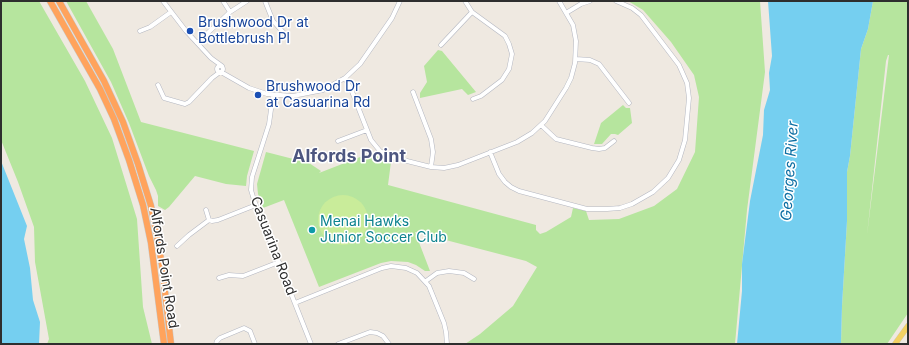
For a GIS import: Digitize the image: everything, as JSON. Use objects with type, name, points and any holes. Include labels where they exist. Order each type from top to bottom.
[{"type":"highway","name":"Alfords Point Road","points":[[50,1],[100,88],[131,164],[143,204],[151,243],[164,344]]},
{"type":"highway","name":"Alfords Point Road","points":[[59,1],[104,81],[123,122],[138,164],[151,206],[157,236],[163,272],[171,344]]},
{"type":"main road","points":[[895,344],[908,326]]},
{"type":"street","points":[[163,1],[220,70],[249,88],[273,95],[302,96],[323,90],[345,78],[355,69],[365,58],[392,18],[400,1]]},
{"type":"street","points":[[223,1],[230,12]]},
{"type":"street","points":[[197,42],[230,12],[247,1]]},
{"type":"street","points":[[264,1],[273,21],[283,32]]},
{"type":"street","points":[[465,1],[472,12],[505,36],[512,54],[509,69],[502,80],[482,96],[473,99]]},
{"type":"street","points":[[345,78],[374,144],[384,153],[396,158],[431,167],[444,168],[454,166],[523,139],[541,125],[569,83],[576,59],[575,36],[573,25],[559,1]]},
{"type":"street","points":[[566,12],[590,1]]},
{"type":"street","points":[[490,152],[499,174],[511,187],[519,191],[587,209],[620,208],[632,204],[653,192],[668,178],[679,160],[685,140],[688,98],[687,83],[679,65],[641,15],[632,8],[616,1]]},
{"type":"street","points":[[140,31],[154,25],[171,12]]},
{"type":"street","points":[[441,45],[472,12]]},
{"type":"street","points":[[576,59],[590,60],[599,64],[629,103]]},
{"type":"street","points":[[158,85],[164,98],[185,104],[189,102],[220,70]]},
{"type":"street","points":[[413,92],[431,139],[433,152],[431,167]]},
{"type":"street","name":"Casuarina Road","points":[[273,95],[269,124],[252,180],[251,190],[311,344]]},
{"type":"street","points":[[541,125],[556,139],[592,148],[605,148],[614,141]]},
{"type":"street","points":[[338,141],[367,130]]},
{"type":"street","points":[[177,246],[189,234],[209,220],[215,221],[256,205]]},
{"type":"street","points":[[206,210],[209,220]]},
{"type":"street","points":[[219,278],[232,274],[243,276],[278,262]]},
{"type":"street","name":"Casuarina Road","points":[[295,303],[377,270],[391,266],[401,266],[417,273],[426,281],[444,323],[447,344]]},
{"type":"street","points":[[426,281],[437,273],[449,271],[464,273],[474,279]]},
{"type":"street","points":[[216,344],[220,338],[244,328],[250,331],[256,344]]},
{"type":"street","points":[[338,344],[370,332],[377,332],[383,336],[389,344]]},
{"type":"green space","points":[[1,1],[39,1],[85,81],[112,138],[137,219],[143,307],[152,344],[47,344],[49,339],[35,262],[34,227],[1,140]]},
{"type":"green space","points":[[66,1],[86,1],[113,49],[141,122],[254,151],[247,176],[246,186],[226,184],[195,176],[169,207],[165,210],[158,206],[158,196],[156,190],[111,82]]},
{"type":"green space","points":[[628,1],[760,1],[765,72],[747,210],[735,344],[465,344],[480,334],[513,306],[537,267],[526,261],[415,232],[430,271],[425,271],[408,262],[391,261],[381,263],[319,287],[284,200],[263,208],[258,194],[257,184],[266,152],[309,163],[321,171],[319,173],[373,152],[381,160],[391,162],[388,185],[536,225],[536,230],[540,234],[571,217],[573,208],[586,211],[589,220],[619,219],[654,206],[677,189],[695,152],[699,97],[694,75],[671,42],[643,10]]},
{"type":"green space","points":[[873,1],[908,1],[908,313],[887,344],[841,344],[847,221],[847,172],[861,49],[868,29]],"holes":[[[889,55],[867,235],[886,61]]]},
{"type":"green space","points":[[438,50],[442,51],[476,92],[468,95],[462,89],[420,98],[420,93],[427,82],[424,66]]},
{"type":"green space","points":[[623,105],[626,108],[630,108],[632,123],[618,135],[611,134],[602,144],[594,144],[601,123]]},
{"type":"green space","points":[[343,195],[353,197],[361,202],[366,210],[368,220],[366,230],[361,238],[353,243],[343,245],[333,243],[325,238],[320,230],[318,220],[320,210],[325,202],[333,197]]},
{"type":"water","name":"Georges River","points":[[768,1],[873,1],[868,29],[861,49],[847,172],[847,221],[841,344],[737,344],[742,291],[742,264],[750,201],[763,135],[764,110],[770,90],[769,73],[772,56]]},
{"type":"water","points":[[1,161],[27,226],[24,239],[30,268],[33,300],[40,322],[39,344],[1,344]]},
{"type":"place","name":"Brushwood Dr at Bottlebrush Pl","points":[[190,31]]},
{"type":"place","name":"Brushwood Dr at Casuarina Rd","points":[[258,95]]},
{"type":"place","name":"Menai Hawks Junior Soccer Club","points":[[312,230]]},
{"type":"district","name":"Alfords Point","points":[[349,157]]}]
